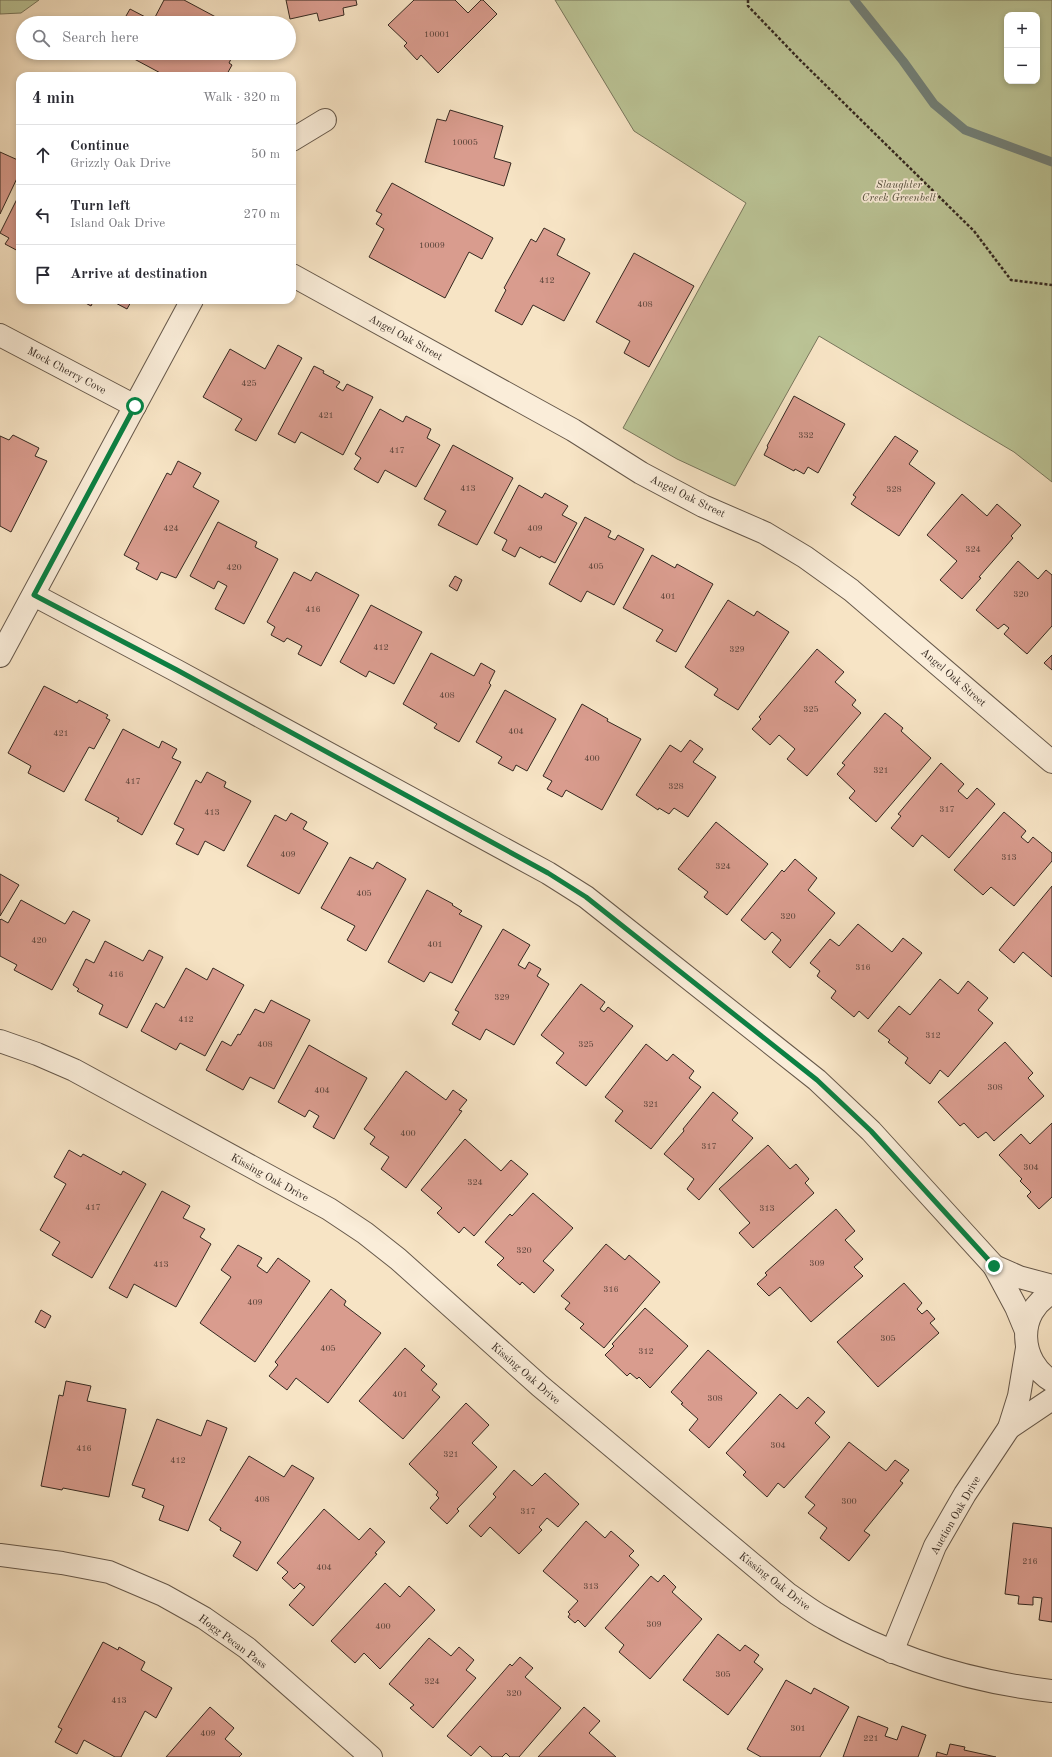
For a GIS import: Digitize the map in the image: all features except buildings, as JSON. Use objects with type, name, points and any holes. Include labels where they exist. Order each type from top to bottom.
[{"type":"street","points":[[296,138],[325,120]]},
{"type":"street","name":"Angel Oak Street","points":[[296,277],[573,430],[641,474],[703,506],[765,533],[805,557],[857,595],[1052,762]]},
{"type":"street","points":[[0,656],[190,304]]},
{"type":"street","name":"Mock Cherry Cove","points":[[0,335],[135,406]]},
{"type":"street","points":[[34,595],[177,670],[548,873],[586,897],[817,1080],[871,1131],[994,1266],[1016,1307],[1027,1339],[1033,1363],[1043,1376],[1052,1382]]},
{"type":"street","name":"Kissing Oak Drive","points":[[0,1041],[37,1054],[74,1070],[322,1205],[365,1232],[398,1259],[540,1386],[788,1594],[824,1618],[892,1652],[950,1673],[1013,1687],[1052,1691]]},
{"type":"street","points":[[994,1266],[1018,1276],[1052,1286]]},
{"type":"street","name":"Auction Oak Drive","points":[[892,1652],[935,1546],[965,1494],[1009,1428],[1019,1396],[1030,1317],[1037,1305],[1052,1293]]},
{"type":"street","name":"Auction Oak Drive","points":[[1009,1428],[1052,1399]]},
{"type":"street","name":"Hogg Pecan Pass","points":[[0,1555],[62,1562],[110,1572],[163,1595],[204,1618],[247,1648],[371,1757]]},
{"type":"path","points":[[748,0],[748,6],[974,231],[1011,280],[1052,285]]},
{"type":"green space","points":[[0,0],[39,0],[21,13],[0,14]]},
{"type":"green space","name":"Slaughter Creek Greenbelt","points":[[555,0],[1052,0],[1052,482],[1014,452],[819,336],[735,486],[677,459],[623,428],[746,203],[634,131]]},
{"type":"waterway","points":[[854,0],[903,61],[934,104],[965,130],[1052,162]]},
{"type":"route","points":[[135,406],[34,595],[177,670],[548,873],[586,897],[817,1080],[871,1131],[994,1266]]}]
